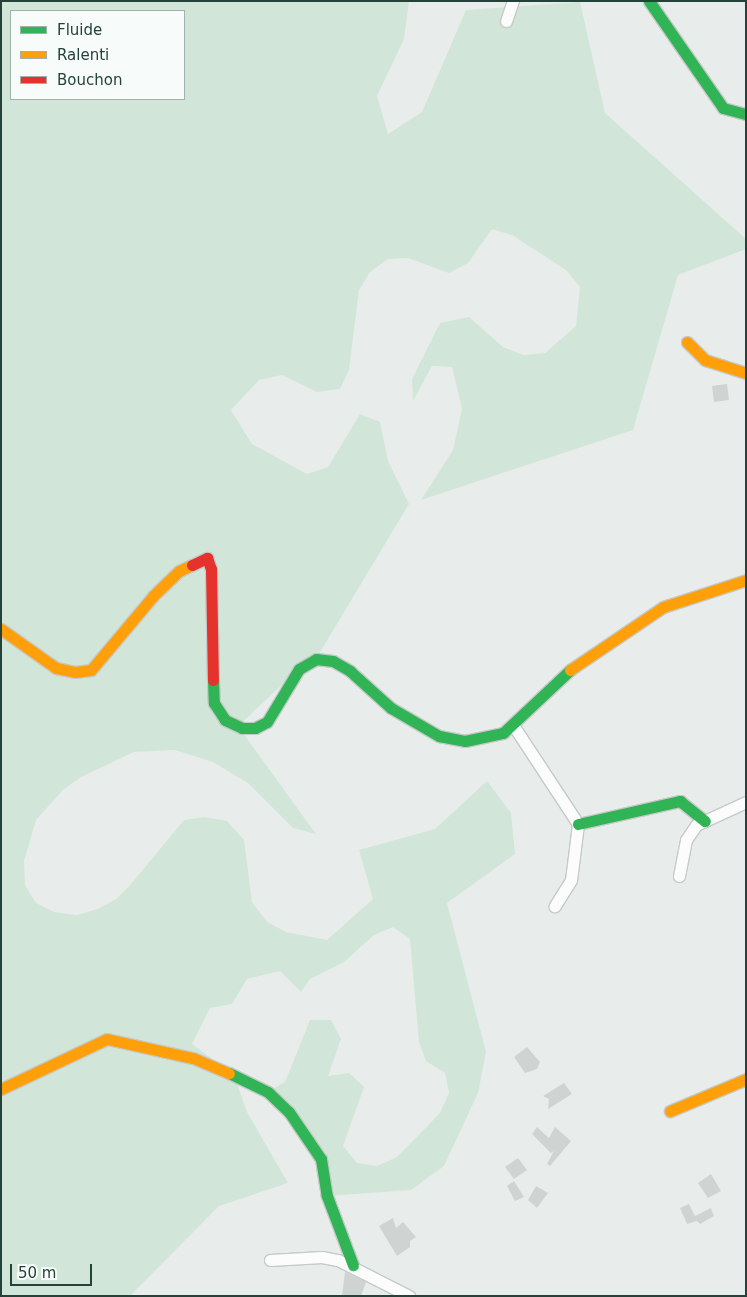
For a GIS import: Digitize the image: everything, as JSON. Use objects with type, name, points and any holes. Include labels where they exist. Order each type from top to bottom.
[{"type":"street","points":[[506,21],[512,1]]},
{"type":"street","points":[[649,1],[723,108],[746,114]]},
{"type":"street","points":[[687,342],[705,360],[746,373]]},
{"type":"street","points":[[1,629],[56,668],[75,672],[91,670],[153,596],[179,571],[194,567],[206,558],[211,570],[214,703],[225,720],[242,728],[255,728],[267,722],[299,669],[316,659],[333,661],[350,670],[391,708],[439,736],[465,741],[481,739],[503,732],[513,725],[577,663],[631,626],[663,607],[746,580]]},
{"type":"street","points":[[513,725],[578,824],[571,880],[555,906]]},
{"type":"street","points":[[578,824],[680,801],[705,821]]},
{"type":"street","points":[[679,876],[688,833],[705,821],[746,802]]},
{"type":"street","points":[[1,1089],[107,1039],[193,1058],[268,1092],[289,1112],[320,1159],[327,1196],[353,1265]]},
{"type":"street","points":[[670,1111],[746,1079]]},
{"type":"street","points":[[270,1260],[322,1256],[353,1265],[409,1296]]},
{"type":"green space","points":[[1,1],[409,1],[404,39],[377,96],[388,134],[422,112],[466,10],[580,2],[605,113],[746,239],[746,249],[678,275],[633,430],[421,500],[453,450],[462,409],[452,367],[432,366],[413,401],[412,379],[440,323],[469,317],[503,347],[523,355],[545,353],[576,326],[580,287],[566,270],[512,235],[492,229],[468,263],[449,273],[408,258],[388,259],[370,272],[359,290],[349,370],[340,389],[317,392],[282,375],[259,380],[231,410],[252,444],[307,474],[328,467],[360,414],[380,422],[388,461],[409,504],[316,659],[299,669],[238,726],[316,834],[293,828],[248,783],[213,762],[175,750],[134,752],[81,777],[64,789],[36,820],[24,861],[25,885],[36,903],[54,912],[77,915],[98,909],[116,899],[131,884],[184,820],[204,817],[227,821],[244,840],[252,902],[267,922],[286,932],[327,940],[373,899],[359,850],[435,829],[487,781],[511,813],[515,854],[447,903],[486,1052],[478,1093],[444,1166],[411,1190],[327,1196],[320,1159],[268,1092],[285,1082],[310,1020],[331,1020],[341,1039],[328,1076],[349,1073],[364,1087],[343,1146],[357,1163],[377,1166],[397,1157],[440,1113],[449,1093],[445,1073],[426,1061],[419,1042],[410,939],[393,927],[374,935],[344,962],[310,979],[301,992],[280,971],[247,979],[232,1004],[210,1008],[192,1044],[234,1075],[247,1112],[288,1183],[219,1206],[130,1296],[1,1296]]},
{"type":"building","points":[[727,384],[729,400],[714,402],[712,386]]},
{"type":"building","points":[[527,1047],[540,1062],[537,1069],[525,1073],[514,1057]]},
{"type":"building","points":[[564,1083],[572,1094],[548,1109],[549,1099],[543,1096]]},
{"type":"building","points":[[537,1127],[549,1138],[555,1127],[571,1141],[550,1166],[547,1164],[554,1151],[551,1153],[532,1134]]},
{"type":"building","points":[[518,1158],[527,1170],[514,1179],[505,1167]]},
{"type":"building","points":[[711,1174],[721,1191],[708,1198],[698,1183]]},
{"type":"building","points":[[514,1181],[524,1197],[515,1201],[507,1186]]},
{"type":"building","points":[[536,1186],[548,1193],[537,1208],[528,1200]]},
{"type":"building","points":[[689,1204],[695,1216],[711,1208],[714,1216],[700,1224],[697,1221],[687,1224],[680,1208]]},
{"type":"building","points":[[393,1218],[396,1228],[403,1222],[416,1237],[410,1241],[410,1247],[397,1256],[379,1226]]},
{"type":"building","points":[[345,1272],[366,1282],[361,1296],[342,1296]]},
{"type":"traffic: fast","points":[[649,1],[723,108],[746,114]]},
{"type":"traffic: fast","points":[[213,680],[214,703],[225,720],[242,728],[255,728],[267,722],[299,669],[316,659],[333,661],[350,671],[391,708],[439,736],[465,741],[503,733],[570,670]]},
{"type":"traffic: fast","points":[[578,824],[680,801],[705,821]]},
{"type":"traffic: fast","points":[[229,1073],[268,1092],[289,1112],[321,1159],[327,1196],[353,1265]]},
{"type":"traffic: slow","points":[[687,342],[705,360],[746,373]]},
{"type":"traffic: slow","points":[[1,629],[56,668],[75,672],[91,670],[153,596],[179,571],[192,565]]},
{"type":"traffic: slow","points":[[570,670],[663,607],[746,580]]},
{"type":"traffic: slow","points":[[1,1089],[107,1039],[193,1058],[229,1073]]},
{"type":"traffic: slow","points":[[670,1111],[746,1079]]},
{"type":"traffic: jam","points":[[192,565],[207,558],[211,569],[213,680]]}]
